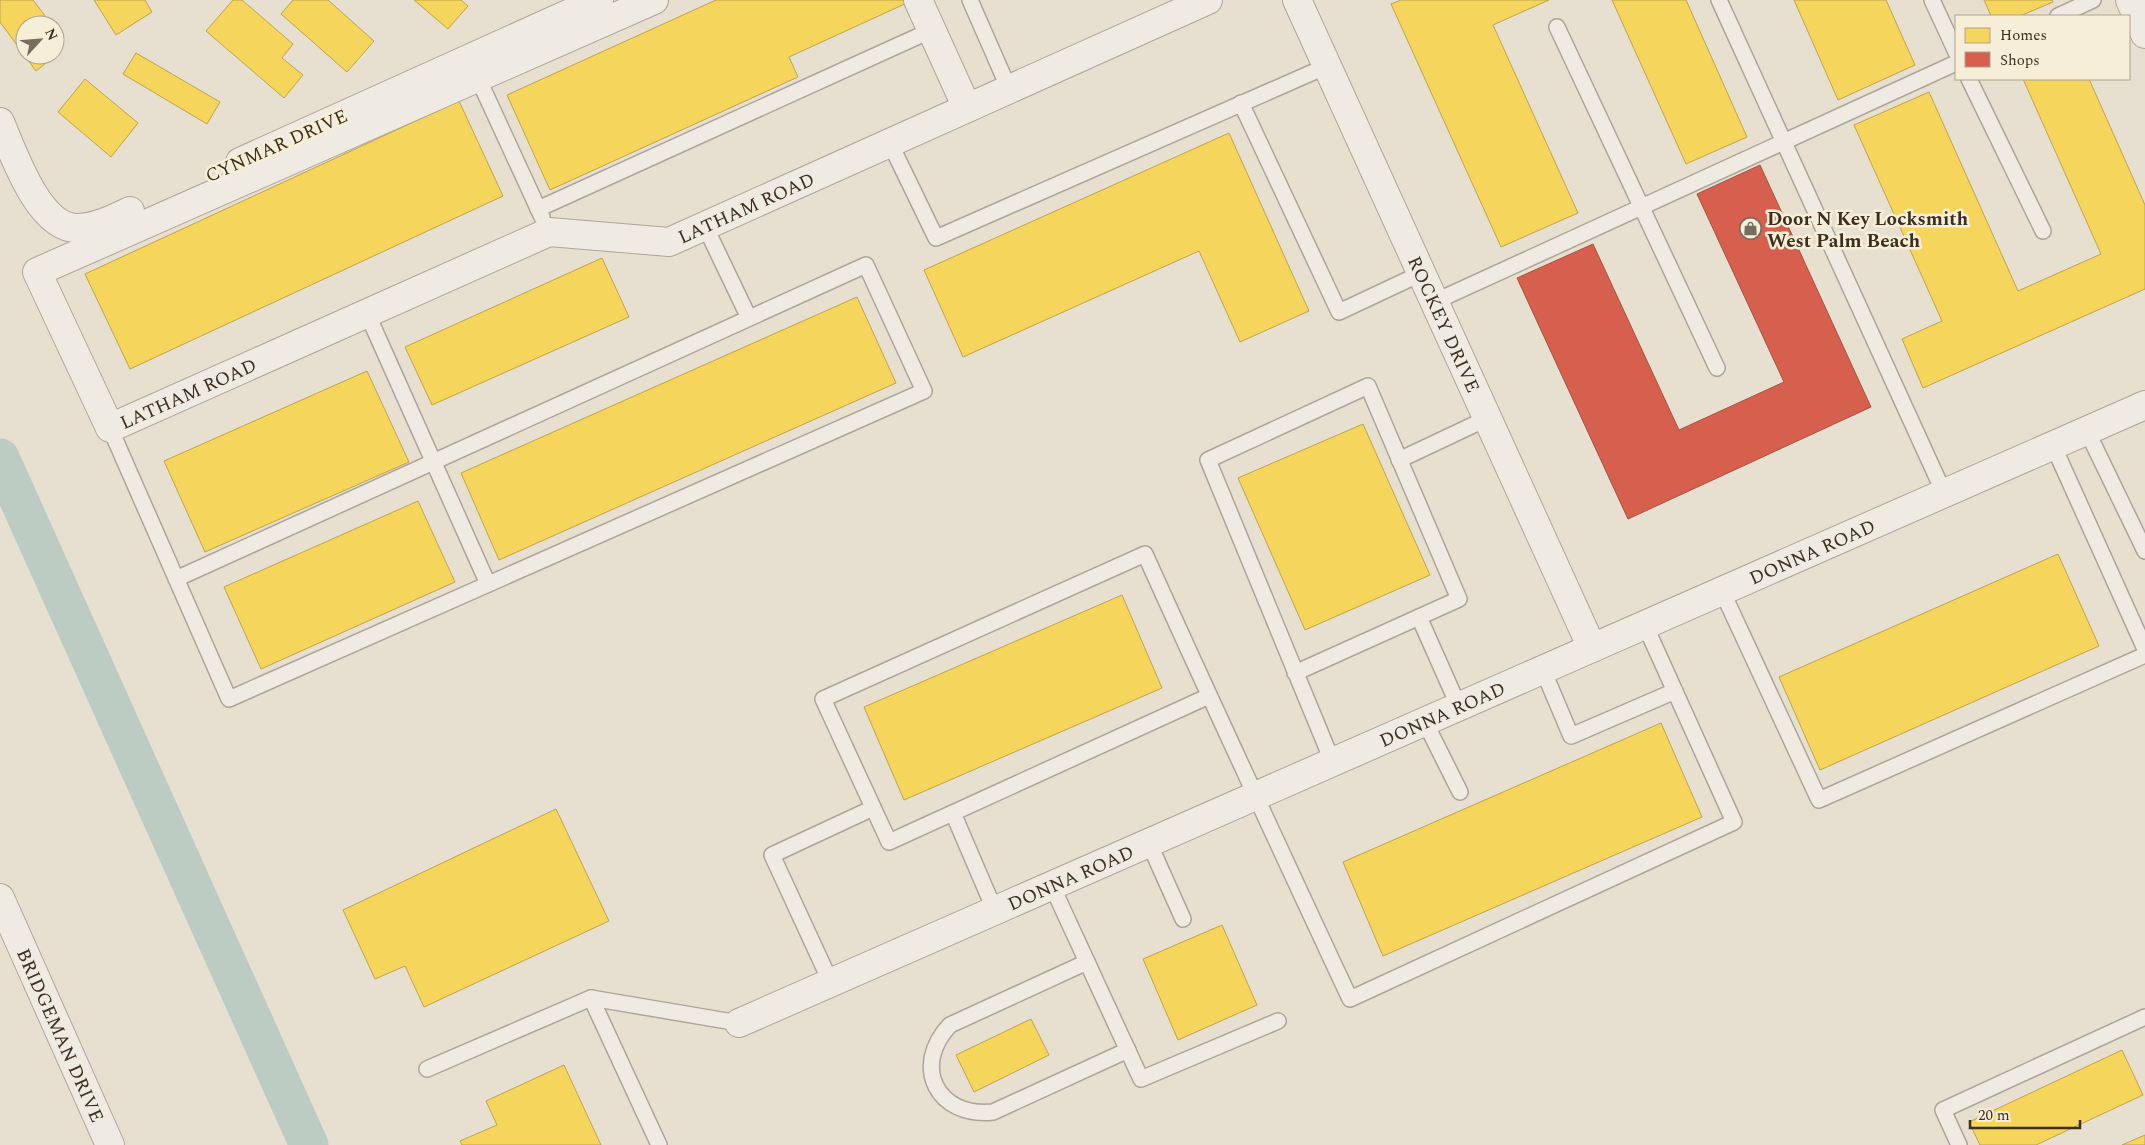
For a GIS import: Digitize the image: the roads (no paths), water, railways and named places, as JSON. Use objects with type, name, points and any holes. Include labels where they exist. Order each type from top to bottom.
[{"type":"street","name":"CYNMAR DRIVE","points":[[0,122],[35,199],[52,219],[76,228],[102,224],[599,0]]},
{"type":"street","name":"LATHAM ROAD","points":[[654,0],[37,272],[110,428],[367,313],[544,221],[669,242],[1208,0]]},
{"type":"street","points":[[918,0],[967,108]]},
{"type":"street","name":"ROCKEY DRIVE","points":[[1297,0],[1592,648]]},
{"type":"street","points":[[2130,0],[2145,34]]},
{"type":"street","name":"DONNA ROAD","points":[[738,1023],[2145,405]]},
{"type":"street","name":"BRIDGEMAN DRIVE","points":[[0,898],[110,1145]]},
{"type":"lane","points":[[970,0],[1009,89]]},
{"type":"lane","points":[[1719,0],[1944,493]]},
{"type":"lane","points":[[1932,0],[1955,50]]},
{"type":"lane","points":[[2060,15],[2093,0]]},
{"type":"lane","points":[[1557,27],[1717,368]]},
{"type":"lane","points":[[478,78],[544,221],[932,30]]},
{"type":"lane","points":[[1434,302],[1955,63]]},
{"type":"lane","points":[[890,143],[936,238],[1327,66]]},
{"type":"lane","points":[[1969,80],[2043,231]]},
{"type":"lane","points":[[1241,103],[1339,312],[1422,273]]},
{"type":"lane","points":[[705,226],[749,318]]},
{"type":"lane","points":[[110,428],[176,579],[229,699],[924,391],[866,265],[176,579]]},
{"type":"lane","points":[[367,313],[488,584]]},
{"type":"lane","points":[[1295,673],[1459,599],[1368,386],[1208,460],[1295,673],[1332,763]]},
{"type":"lane","points":[[1399,460],[1488,418]]},
{"type":"lane","points":[[2087,430],[2145,551]]},
{"type":"lane","points":[[2053,445],[2145,649]]},
{"type":"lane","points":[[1209,696],[889,842],[823,699],[1145,554],[1350,999],[1734,822],[1645,625]]},
{"type":"lane","points":[[1722,591],[1819,800],[2145,655]]},
{"type":"lane","points":[[1419,617],[1460,707]]},
{"type":"lane","points":[[1543,670],[1571,736],[1675,692]]},
{"type":"lane","points":[[1425,722],[1460,792]]},
{"type":"lane","points":[[831,983],[772,855],[873,808]]},
{"type":"lane","points":[[953,813],[996,911]]},
{"type":"lane","points":[[1149,843],[1183,919]]},
{"type":"lane","points":[[1052,886],[1141,1080],[1278,1021]]},
{"type":"lane","points":[[1087,962],[950,1025],[938,1038],[932,1054],[931,1070],[936,1087],[946,1100],[960,1109],[977,1114],[993,1112],[1128,1050]]},
{"type":"lane","points":[[428,1069],[592,998],[738,1023]]},
{"type":"lane","points":[[592,998],[659,1145]]},
{"type":"lane","points":[[1959,1145],[1943,1110],[2145,1017]]},
{"type":"waterway","points":[[0,458],[309,1145]]},
{"type":"place","name":"Door N Key Locksmith West Palm Beach","points":[[1751,229]]}]
